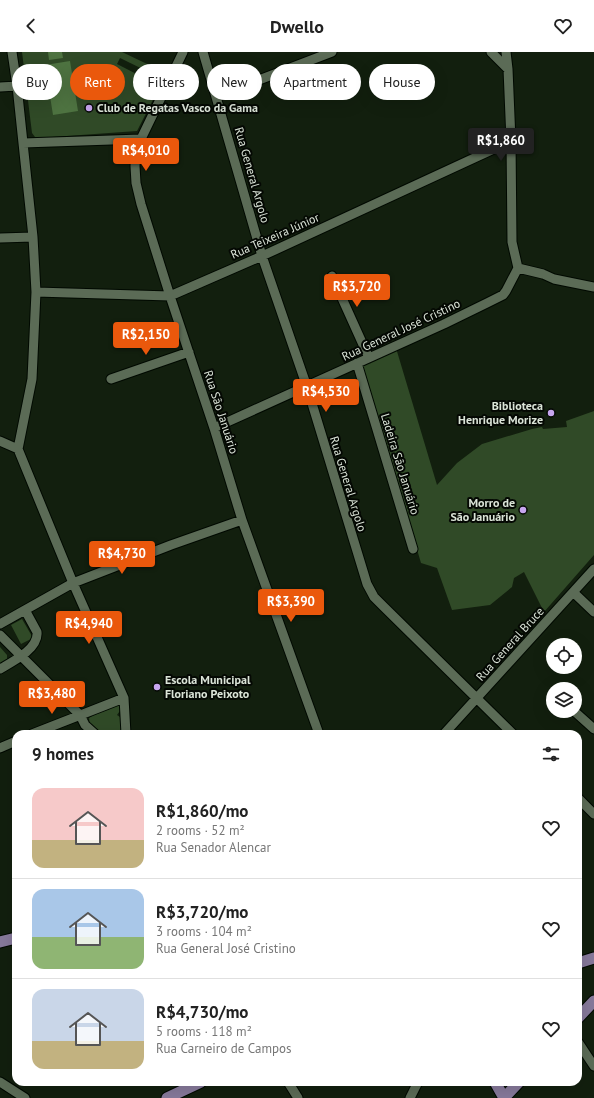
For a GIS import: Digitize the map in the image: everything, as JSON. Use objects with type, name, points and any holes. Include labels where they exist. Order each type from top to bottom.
[{"type":"main road","points":[[0,942],[12,939]]},
{"type":"main road","points":[[582,962],[594,958]]},
{"type":"main road","points":[[582,1014],[594,1001]]},
{"type":"main road","points":[[167,1098],[192,1086]]},
{"type":"main road","points":[[497,1086],[504,1098],[515,1086]]},
{"type":"street","points":[[12,52],[14,64]]},
{"type":"street","name":"Rua São Januário","points":[[183,52],[136,151],[136,183],[141,204],[214,428],[242,520],[318,730]]},
{"type":"street","name":"Rua General Argolo","points":[[204,52],[208,64]]},
{"type":"street","points":[[262,79],[332,52]]},
{"type":"street","points":[[491,52],[508,69]]},
{"type":"street","points":[[506,52],[511,141],[512,242],[518,268],[543,274],[554,279],[594,287]]},
{"type":"street","points":[[0,87],[12,86]]},
{"type":"street","points":[[18,100],[33,237],[36,292],[32,379],[18,449],[73,583],[124,698],[126,730]]},
{"type":"street","name":"Rua General Argolo","points":[[218,100],[262,256],[307,387],[367,584],[374,597],[509,730]]},
{"type":"street","points":[[23,143],[141,139]]},
{"type":"street","name":"Rua Teixeira Júnior","points":[[36,292],[170,296],[262,256],[511,141]]},
{"type":"street","points":[[0,238],[33,237]]},
{"type":"street","name":"Rua General José Cristino","points":[[214,428],[444,324],[503,295],[518,268]]},
{"type":"street","points":[[332,276],[369,358]]},
{"type":"street","points":[[111,379],[188,352]]},
{"type":"street","name":"Ladeira São Januário","points":[[357,363],[412,549]]},
{"type":"street","points":[[0,441],[18,449]]},
{"type":"street","points":[[0,624],[73,583],[171,545],[242,520]]},
{"type":"street","name":"Rua General Bruce","points":[[448,730],[594,569]]},
{"type":"street","points":[[573,592],[594,612]]},
{"type":"street","points":[[0,669],[21,657],[35,644],[38,636],[37,632],[26,610]]},
{"type":"street","points":[[0,635],[80,715],[85,725],[90,730]]},
{"type":"street","points":[[42,730],[124,698]]},
{"type":"street","points":[[582,718],[594,729]]},
{"type":"street","points":[[0,748],[12,743]]},
{"type":"street","points":[[582,802],[594,814]]},
{"type":"street","points":[[582,1048],[594,1066]]},
{"type":"street","points":[[1,1084],[25,1098]]},
{"type":"street","points":[[290,1086],[298,1098]]},
{"type":"street","points":[[410,1098],[416,1086]]},
{"type":"shaded area","points":[[22,52],[122,52],[147,64],[133,64],[120,58],[117,64],[70,64],[70,100],[125,100],[125,68],[133,72],[133,100],[153,100],[137,131],[39,138],[35,137],[32,133],[28,100],[62,100],[62,64],[23,64]]},
{"type":"shaded area","points":[[48,52],[62,52],[63,58],[49,60]]},
{"type":"shaded area","points":[[70,61],[70,100],[76,100],[78,111],[53,115],[51,100],[62,100],[62,64],[51,64]]},
{"type":"shaded area","points":[[396,348],[437,485],[457,463],[482,444],[542,427],[543,429],[567,427],[566,421],[594,411],[594,555],[544,612],[524,572],[514,578],[512,587],[490,605],[452,610],[437,568],[421,563],[362,363]]},
{"type":"shaded area","points":[[22,619],[33,638],[21,644],[11,625]]},
{"type":"shaded area","points":[[0,647],[7,655],[7,659],[0,664]]},
{"type":"shaded area","points":[[118,705],[122,708],[117,715],[123,719],[123,730],[95,730],[90,726],[89,718],[101,711]]},
{"type":"place","name":"Club de Regatas Vasco da Gama","points":[[89,108]]},
{"type":"place","name":"Biblioteca Henrique Morize","points":[[551,413]]},
{"type":"place","name":"Morro de São Januário","points":[[523,510]]},
{"type":"place","name":"Escola Municipal Floriano Peixoto","points":[[157,687]]}]
